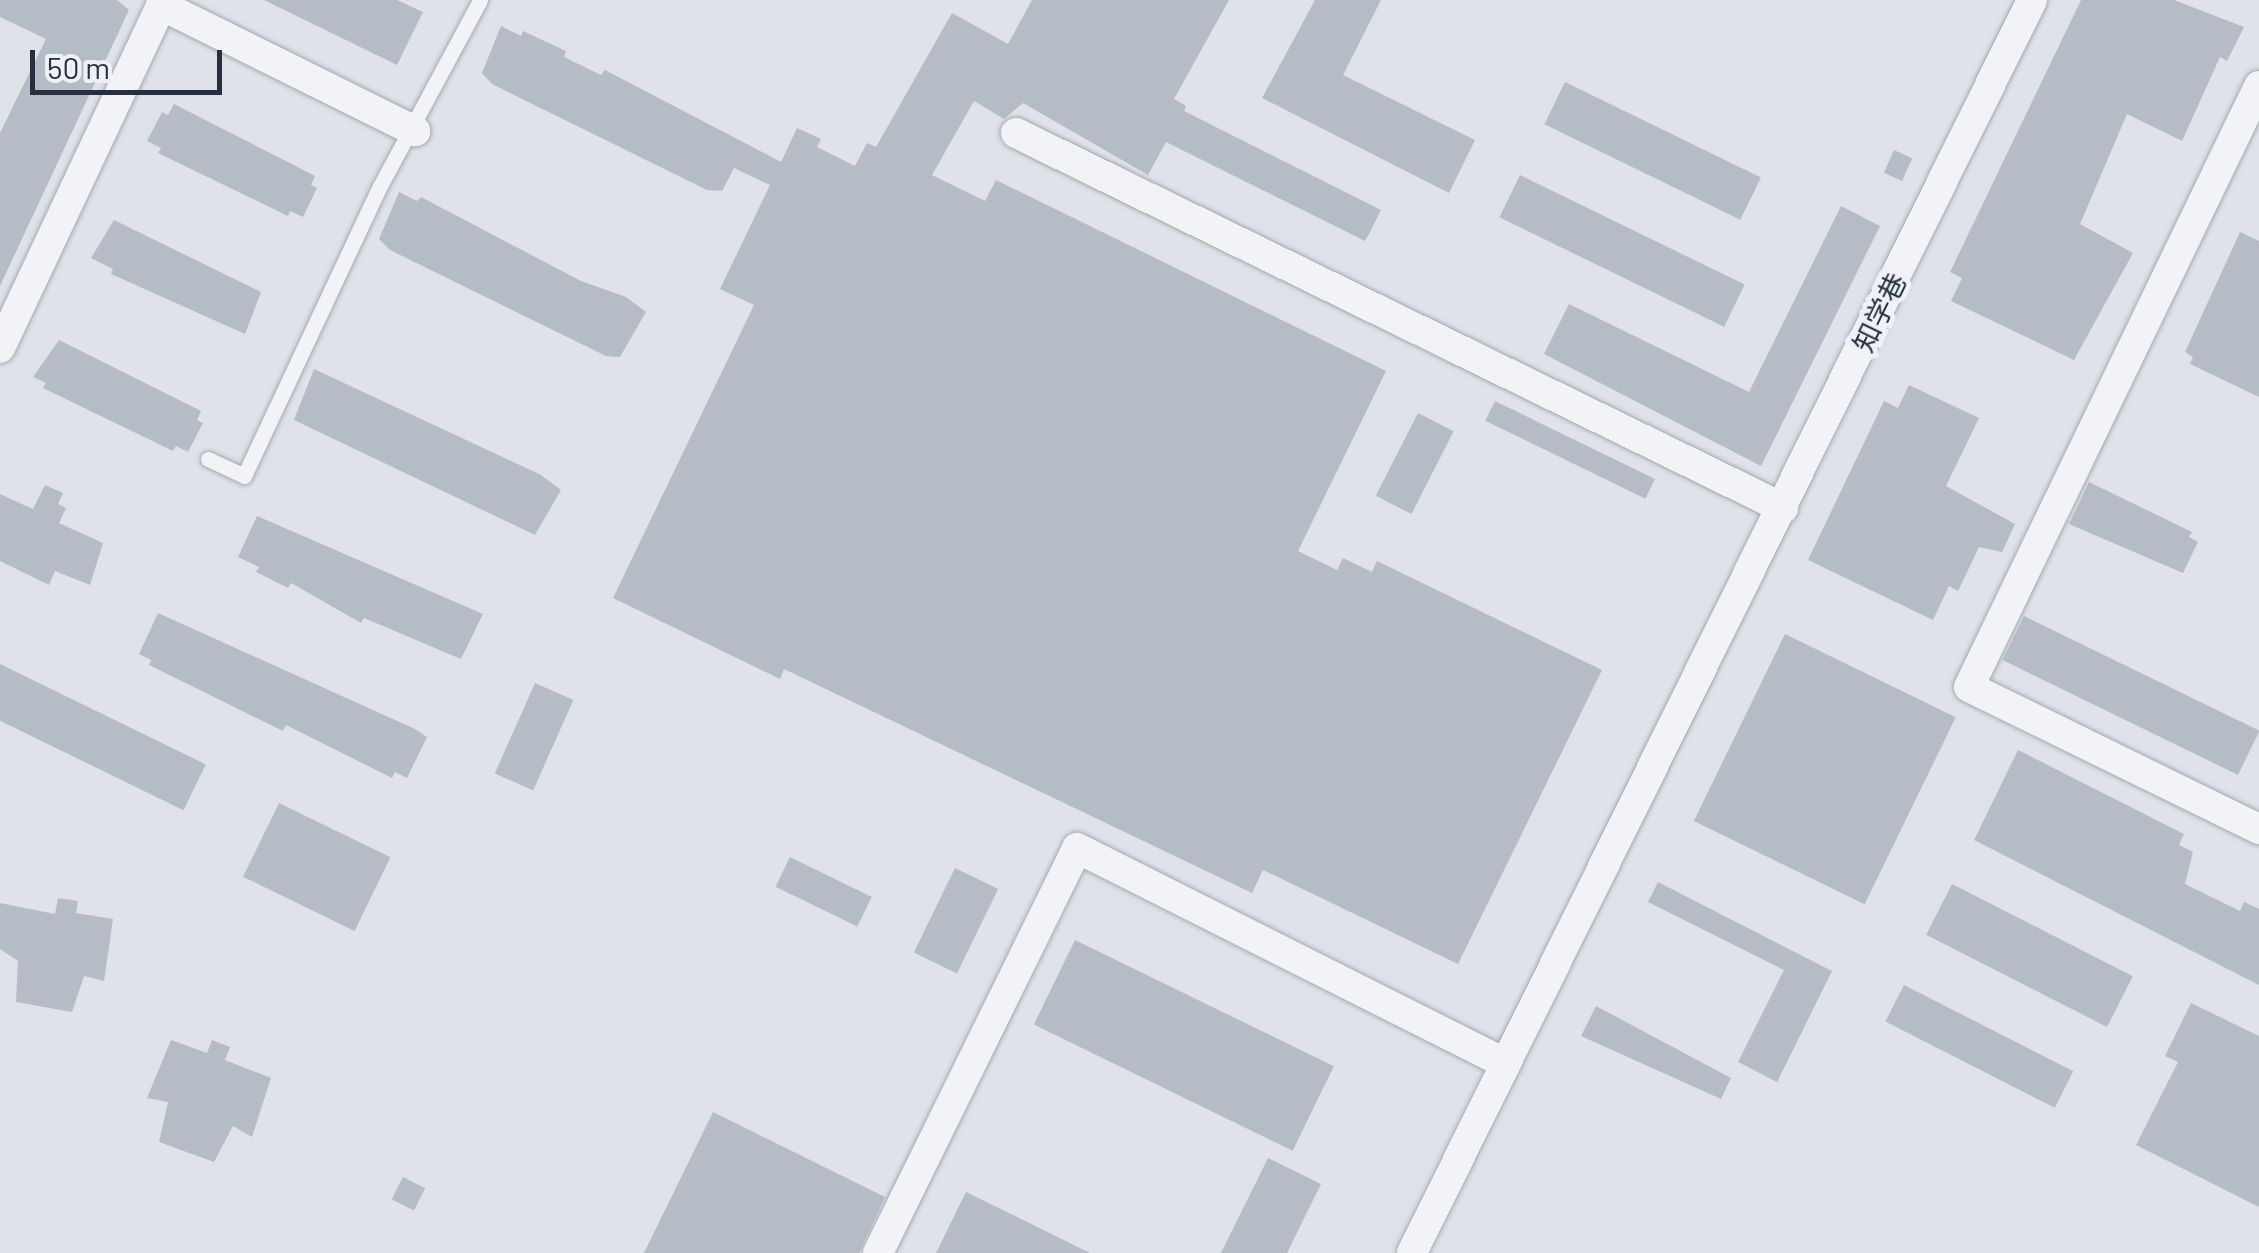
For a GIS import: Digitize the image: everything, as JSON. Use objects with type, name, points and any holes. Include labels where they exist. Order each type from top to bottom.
[{"type":"street","name":"知学巷","points":[[1412,1253],[1727,624],[2032,0]]},
{"type":"street","points":[[0,348],[162,3],[414,131]]},
{"type":"street","points":[[2259,86],[1969,687],[2259,830]]},
{"type":"street","points":[[1016,133],[1783,508]]},
{"type":"street","points":[[878,1253],[1077,848],[1506,1064]]},
{"type":"lane","points":[[208,459],[244,476],[380,186],[414,131],[480,0]]},
{"type":"building","points":[[0,0],[117,0],[129,10],[0,286],[0,133],[46,39],[0,17]]},
{"type":"building","points":[[264,0],[397,0],[423,12],[397,65]]},
{"type":"building","points":[[1032,0],[1229,0],[1174,99],[1186,106],[1184,111],[1381,210],[1365,241],[1166,142],[1148,175],[1023,103],[1004,119],[974,101],[932,175],[985,201],[996,180],[1386,371],[1298,551],[1337,570],[1343,558],[1372,572],[1377,561],[1602,670],[1458,964],[1263,870],[1252,893],[784,669],[780,679],[613,598],[754,305],[720,289],[770,185],[734,168],[722,191],[707,190],[492,84],[482,73],[501,26],[521,36],[523,31],[566,51],[564,57],[601,75],[605,70],[781,162],[797,128],[821,139],[817,147],[855,166],[867,143],[876,147],[952,13],[1008,44]]},
{"type":"building","points":[[1315,0],[1381,0],[1343,75],[1475,140],[1449,193],[1262,98]]},
{"type":"building","points":[[2081,0],[2174,0],[2244,27],[2227,61],[2220,57],[2182,141],[2127,114],[2080,224],[2133,253],[2074,360],[1951,301],[1962,278],[1950,272]]},
{"type":"building","points":[[1565,82],[1761,178],[1740,220],[1544,124]]},
{"type":"building","points":[[174,104],[315,176],[311,185],[317,188],[303,217],[290,211],[288,216],[158,153],[161,148],[147,141],[162,112],[168,115]]},
{"type":"building","points":[[1894,150],[1912,158],[1902,181],[1884,173]]},
{"type":"building","points":[[1520,175],[1745,285],[1724,327],[1499,217]]},
{"type":"building","points":[[399,192],[417,201],[421,197],[581,281],[626,297],[646,312],[620,357],[606,356],[390,250],[379,239]]},
{"type":"building","points":[[1841,206],[1880,226],[1761,466],[1544,354],[1569,304],[1749,392]]},
{"type":"building","points":[[114,220],[261,292],[245,334],[111,274],[113,269],[91,258]]},
{"type":"building","points":[[2240,232],[2259,241],[2259,397],[2190,364],[2193,357],[2185,352]]},
{"type":"building","points":[[59,340],[201,411],[197,420],[203,423],[188,452],[176,446],[173,451],[43,388],[46,383],[33,377]]},
{"type":"building","points":[[314,369],[541,475],[561,490],[535,535],[294,420]]},
{"type":"building","points":[[1909,385],[1979,418],[1946,486],[2015,524],[2002,552],[1979,547],[1958,591],[1949,586],[1933,620],[1808,560],[1884,401],[1898,408]]},
{"type":"building","points":[[1495,401],[1655,479],[1645,499],[1485,421]]},
{"type":"building","points":[[1418,413],[1454,431],[1411,514],[1376,496]]},
{"type":"building","points":[[2089,482],[2192,532],[2189,537],[2198,542],[2183,573],[2069,524]]},
{"type":"building","points":[[45,485],[63,493],[58,504],[66,508],[59,523],[103,543],[90,585],[55,571],[49,585],[0,561],[0,494],[33,509]]},
{"type":"building","points":[[257,516],[483,614],[461,659],[364,618],[361,623],[291,583],[288,588],[256,572],[259,567],[238,557]]},
{"type":"building","points":[[158,613],[415,729],[427,737],[407,778],[395,772],[392,778],[286,725],[283,731],[149,665],[151,660],[139,654]]},
{"type":"building","points":[[2024,616],[2259,731],[2238,775],[2003,660]]},
{"type":"building","points":[[1785,634],[1956,717],[1865,904],[1694,821]]},
{"type":"building","points":[[0,664],[206,764],[183,810],[0,721]]},
{"type":"building","points":[[535,683],[573,700],[533,791],[495,773]]},
{"type":"building","points":[[2018,750],[2184,834],[2179,845],[2193,852],[2185,884],[2240,911],[2244,902],[2259,909],[2259,985],[1974,840]]},
{"type":"building","points":[[279,803],[390,857],[355,931],[243,877]]},
{"type":"building","points":[[790,857],[872,897],[857,927],[776,887]]},
{"type":"building","points":[[955,868],[998,889],[957,974],[914,952]]},
{"type":"building","points":[[1658,882],[1832,971],[1777,1082],[1738,1062],[1784,970],[1648,902]]},
{"type":"building","points":[[1952,884],[2133,976],[2107,1027],[1926,935]]},
{"type":"building","points":[[58,898],[78,901],[76,913],[113,919],[104,981],[84,976],[72,1012],[16,1002],[18,961],[0,949],[0,903],[55,914]]},
{"type":"building","points":[[1075,940],[1334,1066],[1293,1151],[1034,1024]]},
{"type":"building","points":[[1904,985],[2073,1071],[2055,1108],[1885,1022]]},
{"type":"building","points":[[2191,1003],[2259,1036],[2259,1207],[2136,1145],[2178,1062],[2165,1056]]},
{"type":"building","points":[[1596,1006],[1731,1078],[1721,1099],[1581,1036]]},
{"type":"building","points":[[171,1040],[207,1053],[212,1040],[230,1047],[225,1060],[271,1078],[252,1137],[233,1126],[214,1162],[159,1142],[168,1102],[147,1098]]},
{"type":"building","points":[[713,1112],[885,1197],[859,1253],[644,1253]]},
{"type":"building","points":[[1268,1158],[1321,1184],[1287,1253],[1221,1253]]},
{"type":"building","points":[[403,1177],[425,1188],[414,1211],[392,1199]]},
{"type":"building","points":[[966,1192],[1090,1253],[936,1253]]}]
